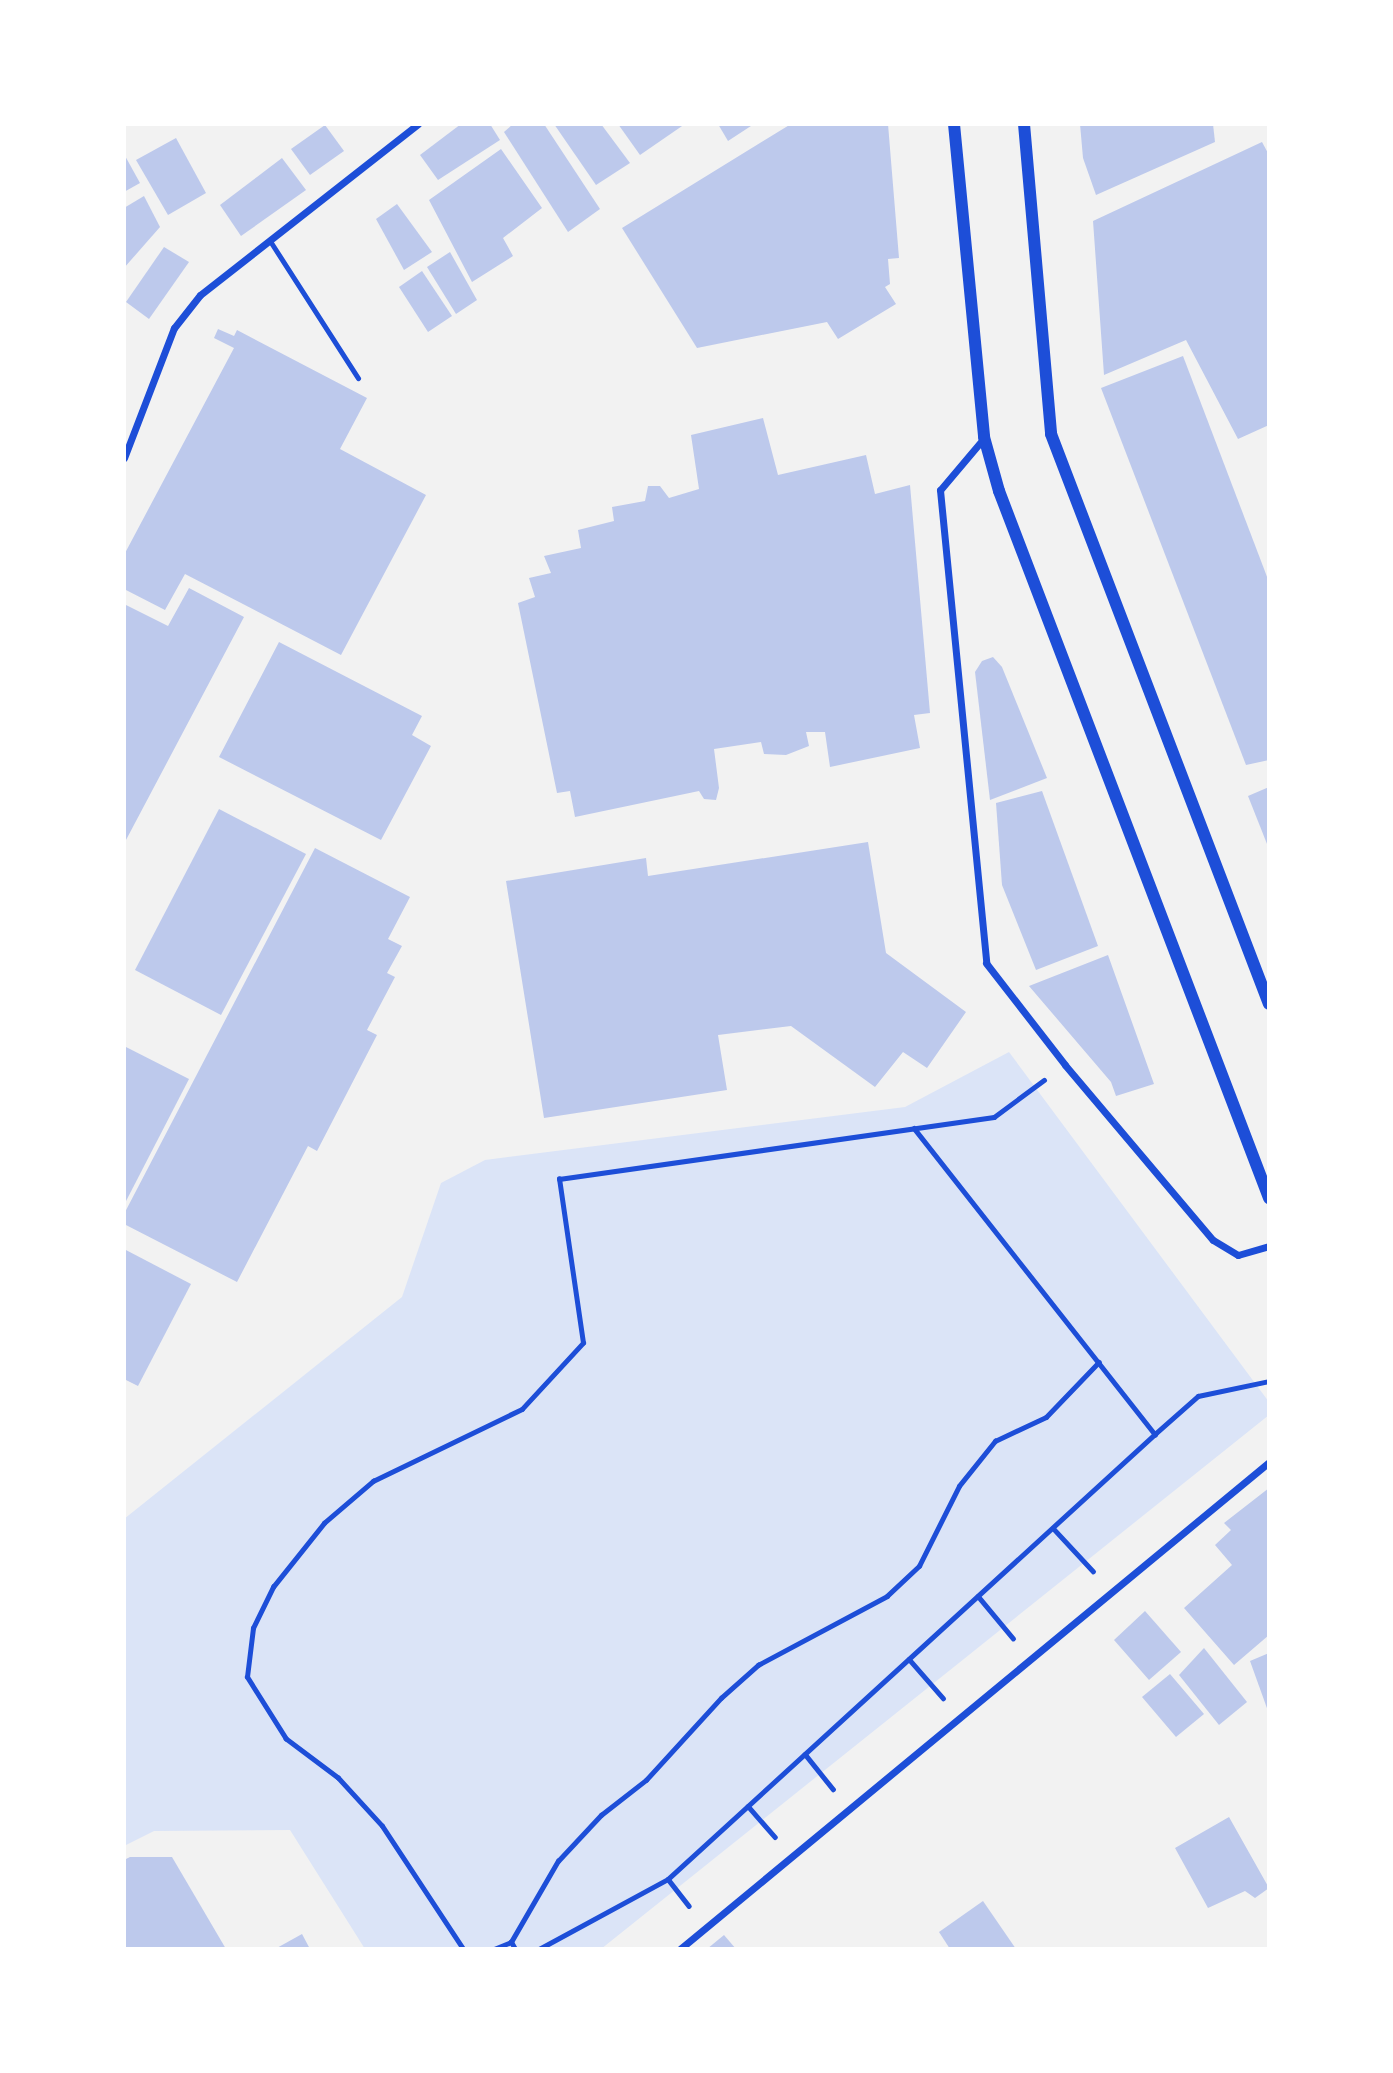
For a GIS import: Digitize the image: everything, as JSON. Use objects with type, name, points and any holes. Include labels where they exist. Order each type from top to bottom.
[{"type":"street","points":[[124,458],[174,328],[200,295],[418,124]]},
{"type":"street","points":[[954,124],[984,437],[999,491],[1269,1198]]},
{"type":"street","points":[[1024,124],[1051,435],[1269,1004]]},
{"type":"street","points":[[984,437],[940,490],[986,963],[1065,1065],[1213,1240],[1238,1255],[1269,1246]]},
{"type":"street","points":[[680,1949],[1269,1462]]},
{"type":"lane","points":[[270,241],[358,378]]},
{"type":"path","points":[[463,1949],[382,1825],[338,1779],[286,1739],[247,1677],[253,1628],[273,1587],[324,1523],[373,1481],[522,1409],[583,1343],[559,1179],[994,1117],[1065,1065]]},
{"type":"path","points":[[914,1128],[1155,1434]]},
{"type":"path","points":[[494,1949],[511,1942],[558,1861],[601,1815],[646,1780],[721,1698],[758,1665],[887,1596],[919,1566],[959,1486],[995,1441],[1046,1417],[1099,1362]]},
{"type":"path","points":[[539,1949],[668,1879],[1198,1396],[1269,1381]]},
{"type":"path","points":[[1053,1528],[1096,1574]]},
{"type":"path","points":[[978,1596],[1015,1641]]},
{"type":"path","points":[[909,1659],[944,1700]]},
{"type":"path","points":[[804,1754],[834,1790]]},
{"type":"path","points":[[748,1806],[777,1838]]},
{"type":"path","points":[[668,1879],[691,1909]]},
{"type":"path","points":[[511,1942],[515,1949]]},
{"type":"shaded area","points":[[1009,1052],[1269,1402],[1269,1415],[601,1949],[365,1949],[290,1830],[154,1831],[124,1846],[124,1519],[402,1297],[441,1183],[485,1160],[905,1107]]},
{"type":"building","points":[[461,124],[490,124],[500,140],[438,180],[420,155]]},
{"type":"building","points":[[513,124],[544,124],[600,209],[568,232],[504,132]]},
{"type":"building","points":[[554,124],[601,124],[630,163],[596,185]]},
{"type":"building","points":[[618,124],[685,124],[640,155]]},
{"type":"building","points":[[718,124],[754,124],[728,141]]},
{"type":"building","points":[[791,124],[888,124],[899,258],[888,259],[890,284],[885,287],[896,304],[838,339],[827,322],[697,348],[622,228]]},
{"type":"building","points":[[1080,124],[1213,124],[1215,142],[1096,195],[1083,158]]},
{"type":"building","points":[[325,125],[344,151],[310,175],[291,149]]},
{"type":"building","points":[[176,138],[206,193],[168,215],[136,160]]},
{"type":"building","points":[[1262,142],[1269,155],[1269,425],[1238,439],[1186,340],[1104,375],[1093,221]]},
{"type":"building","points":[[501,149],[542,208],[503,238],[513,256],[472,282],[429,200]]},
{"type":"building","points":[[124,154],[140,183],[124,192]]},
{"type":"building","points":[[282,158],[306,190],[241,236],[220,205]]},
{"type":"building","points":[[144,196],[160,227],[124,268],[124,208]]},
{"type":"building","points":[[397,204],[432,252],[404,270],[376,219]]},
{"type":"building","points":[[164,247],[189,262],[149,319],[126,302]]},
{"type":"building","points":[[450,252],[477,300],[456,314],[427,267]]},
{"type":"building","points":[[422,271],[452,316],[428,332],[399,287]]},
{"type":"building","points":[[218,329],[234,336],[237,330],[367,398],[340,449],[426,495],[341,655],[185,574],[165,610],[124,589],[124,555],[234,348],[214,338]]},
{"type":"building","points":[[1183,356],[1269,582],[1269,760],[1246,765],[1101,388]]},
{"type":"building","points":[[763,418],[778,475],[866,455],[875,494],[910,485],[930,713],[914,715],[920,748],[830,767],[825,732],[806,732],[809,746],[786,755],[764,754],[761,742],[714,749],[719,788],[716,800],[704,799],[699,791],[575,817],[570,791],[557,793],[518,603],[535,597],[529,578],[551,573],[544,556],[581,548],[578,530],[614,521],[612,507],[645,501],[648,486],[660,486],[669,498],[699,489],[691,435]]},
{"type":"building","points":[[189,588],[244,617],[126,840],[124,604],[168,626]]},
{"type":"building","points":[[279,642],[422,716],[412,735],[431,746],[381,840],[219,757]]},
{"type":"building","points":[[993,657],[1002,667],[1047,778],[990,800],[975,672],[982,661]]},
{"type":"building","points":[[1269,787],[1269,849],[1248,796]]},
{"type":"building","points":[[1042,791],[1098,946],[1036,970],[1002,885],[996,803]]},
{"type":"building","points":[[219,809],[306,854],[221,1015],[135,970]]},
{"type":"building","points":[[868,842],[886,953],[966,1012],[927,1068],[903,1052],[875,1087],[791,1026],[718,1035],[727,1090],[544,1118],[506,881],[646,858],[648,876]]},
{"type":"building","points":[[315,848],[410,897],[388,939],[402,946],[387,973],[395,977],[367,1030],[377,1035],[317,1151],[308,1146],[237,1282],[124,1224],[124,1214]]},
{"type":"building","points":[[1108,955],[1154,1084],[1116,1096],[1111,1082],[1029,986]]},
{"type":"building","points":[[124,1046],[189,1079],[124,1205]]},
{"type":"building","points":[[124,1249],[191,1284],[138,1386],[124,1379]]},
{"type":"building","points":[[1269,1488],[1269,1635],[1234,1665],[1184,1608],[1232,1565],[1215,1545],[1231,1530],[1224,1523]]},
{"type":"building","points":[[1145,1611],[1181,1652],[1149,1680],[1114,1640]]},
{"type":"building","points":[[1204,1648],[1247,1702],[1219,1725],[1179,1675]]},
{"type":"building","points":[[1269,1653],[1269,1711],[1268,1711],[1250,1661]]},
{"type":"building","points":[[1170,1674],[1204,1714],[1176,1737],[1142,1697]]},
{"type":"building","points":[[1229,1817],[1269,1888],[1255,1898],[1245,1891],[1208,1908],[1175,1848]]},
{"type":"building","points":[[130,1857],[172,1857],[226,1949],[124,1949],[124,1860]]},
{"type":"building","points":[[983,1901],[1016,1949],[950,1949],[939,1932]]},
{"type":"building","points":[[302,1934],[310,1949],[275,1949]]},
{"type":"building","points":[[724,1935],[736,1949],[707,1949]]}]
